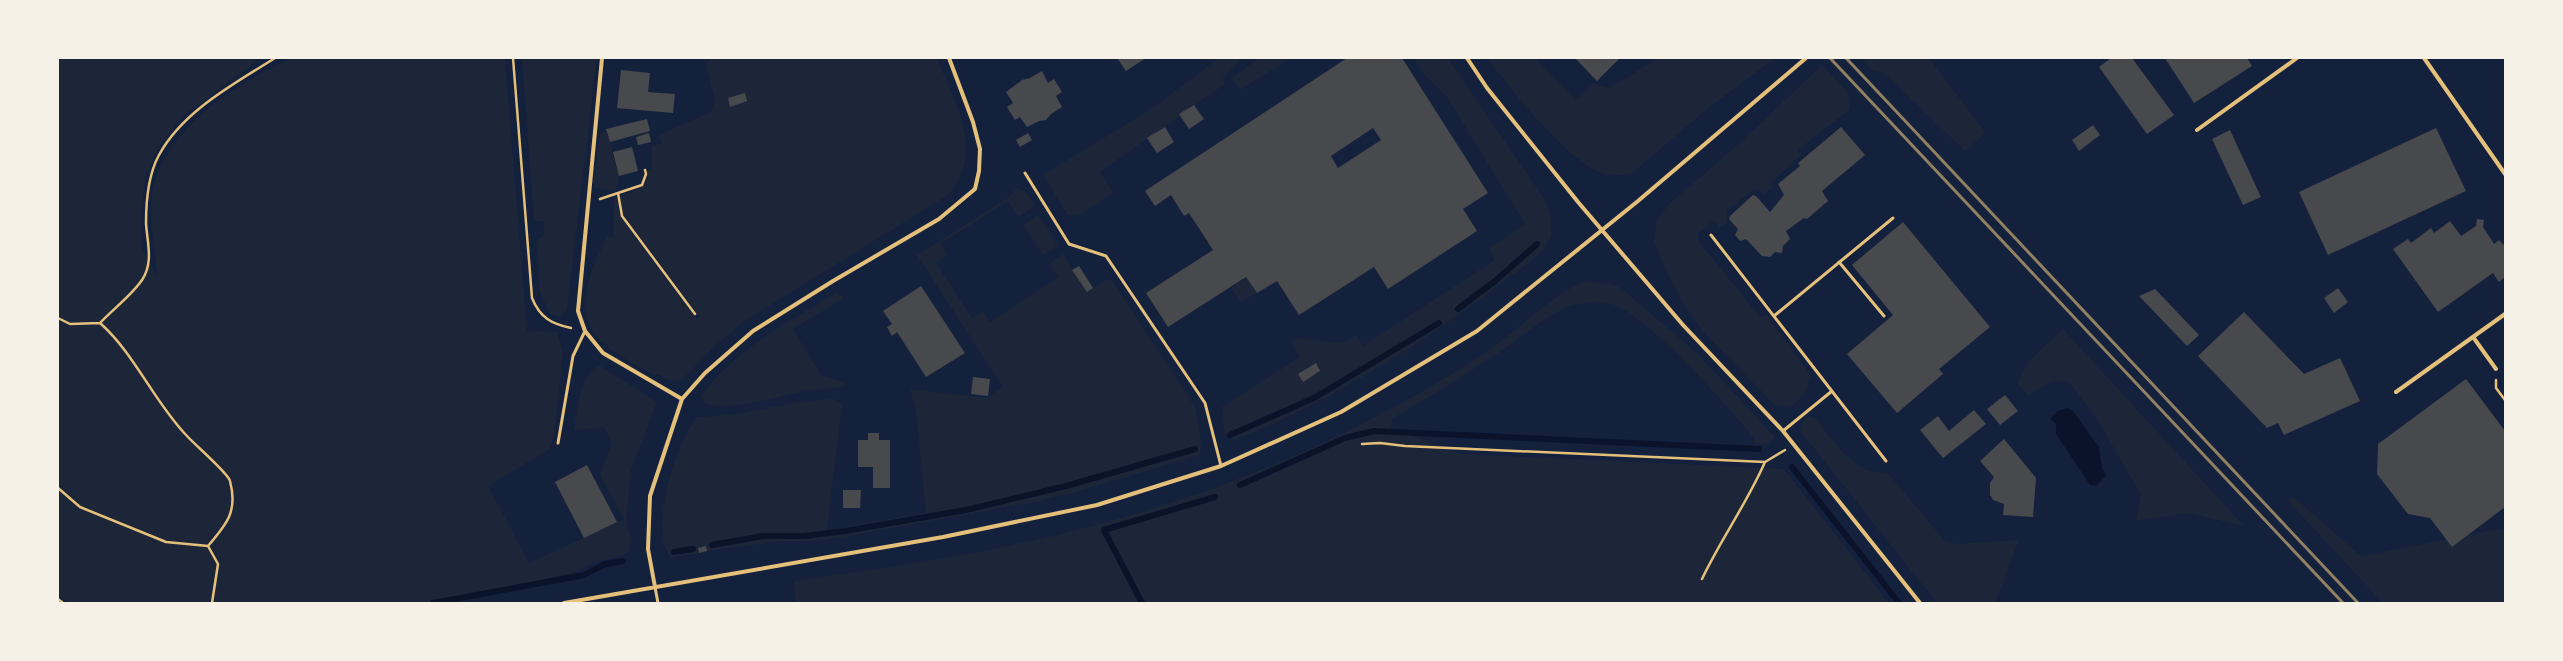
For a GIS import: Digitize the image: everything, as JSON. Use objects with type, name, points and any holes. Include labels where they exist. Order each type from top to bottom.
[{"type":"street","points":[[602,58],[578,291],[578,311],[585,331],[602,353],[682,399]]},
{"type":"street","points":[[655,587],[648,549],[650,496],[682,399],[705,373],[752,331],[832,281],[939,219],[975,189],[979,172],[980,149],[973,122],[948,58]]},
{"type":"street","points":[[1467,58],[1487,88],[1602,230],[1683,325],[1783,431],[1920,603]]},
{"type":"street","points":[[564,603],[943,537],[1082,508],[1221,466],[1341,412],[1477,331],[1602,230],[1806,58]]},
{"type":"street","points":[[2197,130],[2297,58]]},
{"type":"street","points":[[2424,58],[2505,174]]},
{"type":"street","points":[[2396,392],[2505,314]]},
{"type":"street","points":[[2473,337],[2496,369]]},
{"type":"lane","points":[[1025,173],[1069,244],[1106,256],[1206,403],[1221,466]]},
{"type":"lane","points":[[1774,316],[1893,218]]},
{"type":"lane","points":[[1711,235],[1886,461]]},
{"type":"lane","points":[[1839,262],[1884,316]]},
{"type":"lane","points":[[558,444],[573,356],[585,331]]},
{"type":"lane","points":[[1783,431],[1832,391]]},
{"type":"lane","points":[[655,587],[658,603]]},
{"type":"path","points":[[100,323],[143,279],[150,256],[146,224],[148,188],[159,155],[185,122],[236,83],[275,58]]},
{"type":"path","points":[[513,58],[532,298],[536,308],[553,324],[585,331]]},
{"type":"path","points":[[588,204],[642,185],[646,174],[645,170]]},
{"type":"path","points":[[618,194],[622,216],[695,314]]},
{"type":"path","points":[[58,318],[70,324],[100,323],[115,336],[145,383],[185,434],[230,479],[234,502],[227,524],[208,546]]},
{"type":"path","points":[[2496,369],[2496,388],[2505,400]]},
{"type":"path","points":[[1362,444],[1765,462],[1794,445]]},
{"type":"path","points":[[1702,579],[1755,484],[1765,462]]},
{"type":"path","points":[[58,488],[80,507],[166,542],[208,546]]},
{"type":"path","points":[[208,546],[218,564],[212,603]]},
{"type":"path","points":[[58,599],[63,603]]},
{"type":"shaded area","points":[[58,58],[257,58],[255,63],[183,116],[159,147],[146,175],[141,213],[142,249],[157,277],[152,230],[151,201],[157,176],[168,153],[184,132],[203,113],[224,96],[293,58],[505,58],[527,331],[557,332],[563,353],[554,437],[550,449],[488,486],[529,563],[624,519],[600,475],[612,443],[604,427],[574,430],[578,403],[583,385],[592,371],[599,365],[657,402],[631,470],[626,522],[631,538],[628,552],[624,555],[592,563],[578,571],[449,603],[68,603],[58,594]]},
{"type":"shaded area","points":[[522,58],[597,58],[567,309],[561,317],[550,314],[540,292],[536,241],[544,235],[544,221],[534,221]]},
{"type":"shaded area","points":[[710,58],[937,58],[964,127],[966,144],[965,161],[959,178],[948,195],[743,322],[716,345],[682,380],[671,381],[658,374],[654,375],[635,365],[604,344],[593,333],[587,320],[585,306],[586,292],[595,263],[607,237],[613,237],[614,198],[617,198],[620,217],[696,318],[699,316],[623,215],[620,195],[640,187],[646,180],[647,170],[652,168],[652,146],[662,143],[659,135],[711,112],[715,99],[706,65]]},
{"type":"shaded area","points":[[1219,58],[1242,58],[1223,77],[1225,84],[1100,172],[1113,193],[1077,216],[1068,215],[1043,175],[1151,109]]},
{"type":"shaded area","points":[[1260,58],[1291,58],[1240,90],[1231,78]]},
{"type":"shaded area","points":[[1414,58],[1446,58],[1449,60],[1547,203],[1552,224],[1550,238],[1547,245],[1530,262],[1473,305],[1408,349],[1340,390],[1234,441],[1224,433],[1222,407],[1300,357],[1291,343],[1299,338],[1342,343],[1356,335],[1363,346],[1495,260],[1489,248],[1525,224],[1447,97],[1423,73]]},
{"type":"shaded area","points":[[1487,58],[1535,58],[1577,100],[1594,83],[1610,88],[1658,58],[1775,58],[1707,109],[1631,174],[1614,176],[1604,174],[1589,167],[1573,155],[1525,105]]},
{"type":"shaded area","points":[[1861,58],[1929,58],[1986,133],[1965,151],[1884,73],[1873,71]]},
{"type":"shaded area","points":[[1822,65],[1848,93],[1850,109],[1798,150],[1802,155],[1771,182],[1773,187],[1763,195],[1758,189],[1753,190],[1727,211],[1727,222],[1720,228],[1714,220],[1698,234],[1700,243],[1760,317],[1767,315],[1811,376],[1804,395],[1791,407],[1775,405],[1707,336],[1685,307],[1662,262],[1654,240],[1657,220],[1669,204],[1742,141]]},
{"type":"shaded area","points":[[607,132],[619,178],[615,191],[593,187],[600,133]]},
{"type":"shaded area","points":[[1017,188],[1025,191],[1034,203],[1031,209],[1018,217],[1008,201],[940,244],[948,255],[936,263],[972,318],[983,311],[990,322],[1058,277],[1049,263],[1063,254],[1087,292],[1106,280],[1112,280],[1196,409],[1201,441],[1200,455],[1079,491],[1029,503],[816,541],[783,541],[707,551],[706,546],[698,548],[699,553],[671,557],[664,544],[662,527],[663,507],[674,465],[681,446],[689,429],[697,417],[732,414],[801,402],[835,399],[842,404],[827,530],[926,513],[916,411],[910,389],[986,398],[1003,387],[917,255],[1008,198]]},
{"type":"shaded area","points":[[1038,215],[1058,246],[1043,255],[1023,225]]},
{"type":"shaded area","points":[[1247,278],[1256,293],[1241,302],[1231,288]]},
{"type":"shaded area","points":[[1585,281],[1604,284],[1608,283],[1621,288],[1698,354],[1775,437],[1767,445],[1752,443],[1755,439],[1743,425],[1708,385],[1664,342],[1644,324],[1625,310],[1610,304],[1601,303],[1585,303],[1571,306],[1553,314],[1489,359],[1392,419],[1391,428],[1463,454],[1784,469],[1889,603],[796,603],[794,581],[951,557],[1023,543],[1073,531],[1122,518],[1220,486],[1268,467],[1360,425],[1428,388],[1462,368],[1505,338],[1550,302]]},
{"type":"shaded area","points":[[837,292],[844,298],[793,329],[821,375],[845,383],[844,387],[807,391],[730,406],[706,404],[701,396],[715,379],[746,350]]},
{"type":"shaded area","points":[[2063,329],[2244,526],[2187,513],[2136,521],[2141,495],[2097,419],[2069,382],[2052,381],[2028,396],[2017,383],[2030,360]]},
{"type":"shaded area","points":[[2067,408],[2073,411],[2099,447],[2102,467],[2106,476],[2096,486],[2090,485],[2056,434],[2056,425],[2050,418],[2058,411]]},
{"type":"shaded area","points":[[1807,416],[1815,418],[1837,445],[1855,463],[1865,469],[1876,472],[1887,472],[1945,541],[1958,544],[2019,540],[1995,603],[1937,603],[1802,433],[1801,426]]},
{"type":"shaded area","points":[[2295,498],[2361,556],[2505,528],[2505,603],[2383,603],[2286,499]]},
{"type":"building","points":[[1117,58],[1146,58],[1126,71]]},
{"type":"building","points":[[1347,58],[1402,58],[1488,193],[1463,209],[1477,231],[1388,289],[1374,267],[1299,315],[1277,281],[1257,293],[1246,277],[1168,327],[1146,293],[1213,250],[1189,213],[1184,216],[1171,195],[1155,206],[1145,191]],"holes":[[[1373,128],[1381,140],[1338,168],[1331,156]]]},
{"type":"building","points":[[1575,58],[1620,58],[1597,81]]},
{"type":"building","points":[[2111,58],[2132,58],[2174,115],[2147,134],[2099,67]]},
{"type":"building","points":[[2165,58],[2247,58],[2252,66],[2194,103]]},
{"type":"building","points":[[621,70],[650,73],[648,92],[675,94],[673,113],[617,108]]},
{"type":"building","points":[[1042,71],[1048,83],[1054,79],[1062,92],[1056,96],[1062,107],[1051,114],[1046,120],[1039,121],[1027,127],[1020,117],[1015,120],[1007,107],[1013,103],[1006,92],[1022,80],[1030,78]]},
{"type":"building","points":[[745,93],[747,101],[730,107],[728,98]]},
{"type":"building","points":[[1194,105],[1204,119],[1189,129],[1179,114]]},
{"type":"building","points":[[647,119],[650,131],[610,142],[606,129]]},
{"type":"building","points":[[2093,125],[2100,135],[2079,151],[2072,140]]},
{"type":"building","points":[[1165,127],[1174,142],[1157,153],[1147,138]]},
{"type":"building","points":[[1841,127],[1865,155],[1822,191],[1828,201],[1807,219],[1804,218],[1786,231],[1790,239],[1783,246],[1782,253],[1775,252],[1770,257],[1762,256],[1746,239],[1740,241],[1735,235],[1738,229],[1729,219],[1730,216],[1753,195],[1756,196],[1770,212],[1784,195],[1778,184],[1800,166],[1798,163]]},
{"type":"building","points":[[2436,128],[2466,191],[2328,255],[2299,192]]},
{"type":"building","points":[[2230,130],[2261,197],[2243,205],[2212,139]]},
{"type":"building","points":[[649,133],[651,142],[638,145],[636,137]]},
{"type":"building","points":[[1028,133],[1032,140],[1020,147],[1016,140]]},
{"type":"building","points":[[632,147],[638,171],[619,176],[613,152]]},
{"type":"building","points":[[2477,219],[2484,220],[2483,227],[2494,244],[2499,240],[2505,246],[2505,277],[2499,282],[2493,273],[2438,312],[2393,249],[2408,239],[2411,243],[2431,228],[2434,233],[2450,221],[2461,236],[2476,226]]},
{"type":"building","points":[[1903,222],[1990,327],[1939,369],[1943,374],[1897,413],[1847,354],[1893,315],[1852,265]]},
{"type":"building","points":[[1079,266],[1093,288],[1087,292],[1072,270]]},
{"type":"building","points":[[921,286],[965,353],[926,377],[897,332],[892,336],[887,327],[892,324],[883,311]]},
{"type":"building","points":[[2338,288],[2348,302],[2334,313],[2324,298]]},
{"type":"building","points":[[2155,289],[2199,335],[2187,346],[2139,296]]},
{"type":"building","points":[[2244,312],[2304,374],[2340,358],[2360,401],[2284,435],[2278,423],[2267,428],[2198,356]]},
{"type":"building","points":[[1316,363],[1320,371],[1303,382],[1298,374]]},
{"type":"building","points":[[973,377],[990,379],[988,396],[971,394]]},
{"type":"building","points":[[2466,379],[2505,431],[2505,507],[2452,547],[2430,518],[2408,514],[2377,474],[2378,444]]},
{"type":"building","points":[[2005,395],[2018,411],[2000,425],[1987,409]]},
{"type":"building","points":[[1974,410],[1986,424],[1943,458],[1920,430],[1938,416],[1949,431]]},
{"type":"building","points":[[868,433],[879,433],[879,440],[890,440],[890,488],[873,488],[873,467],[858,467],[858,440],[868,440]]},
{"type":"building","points":[[2004,439],[2036,478],[2033,517],[2003,515],[2004,504],[1993,500],[1990,495],[1990,483],[1994,477],[1980,461]]},
{"type":"building","points":[[587,465],[617,522],[584,538],[555,482]]},
{"type":"building","points":[[843,490],[861,490],[860,508],[843,508]]},
{"type":"building","points":[[706,546],[707,551],[699,553],[698,548]]},
{"type":"waterway","points":[[1458,309],[1495,281],[1537,244]]},
{"type":"waterway","points":[[1230,435],[1314,398],[1439,323]]},
{"type":"waterway","points":[[1240,485],[1345,438],[1374,431],[1759,449]]},
{"type":"waterway","points":[[712,545],[763,536],[804,536],[845,531],[966,510],[1066,486],[1195,449]]},
{"type":"waterway","points":[[1792,467],[1899,603]]},
{"type":"waterway","points":[[1142,603],[1104,530],[1215,497]]},
{"type":"waterway","points":[[674,552],[693,549]]},
{"type":"waterway","points":[[433,603],[584,575],[605,564],[623,561]]},
{"type":"railway","points":[[1830,58],[2343,603]]},
{"type":"railway","points":[[1846,58],[2358,603]]}]
